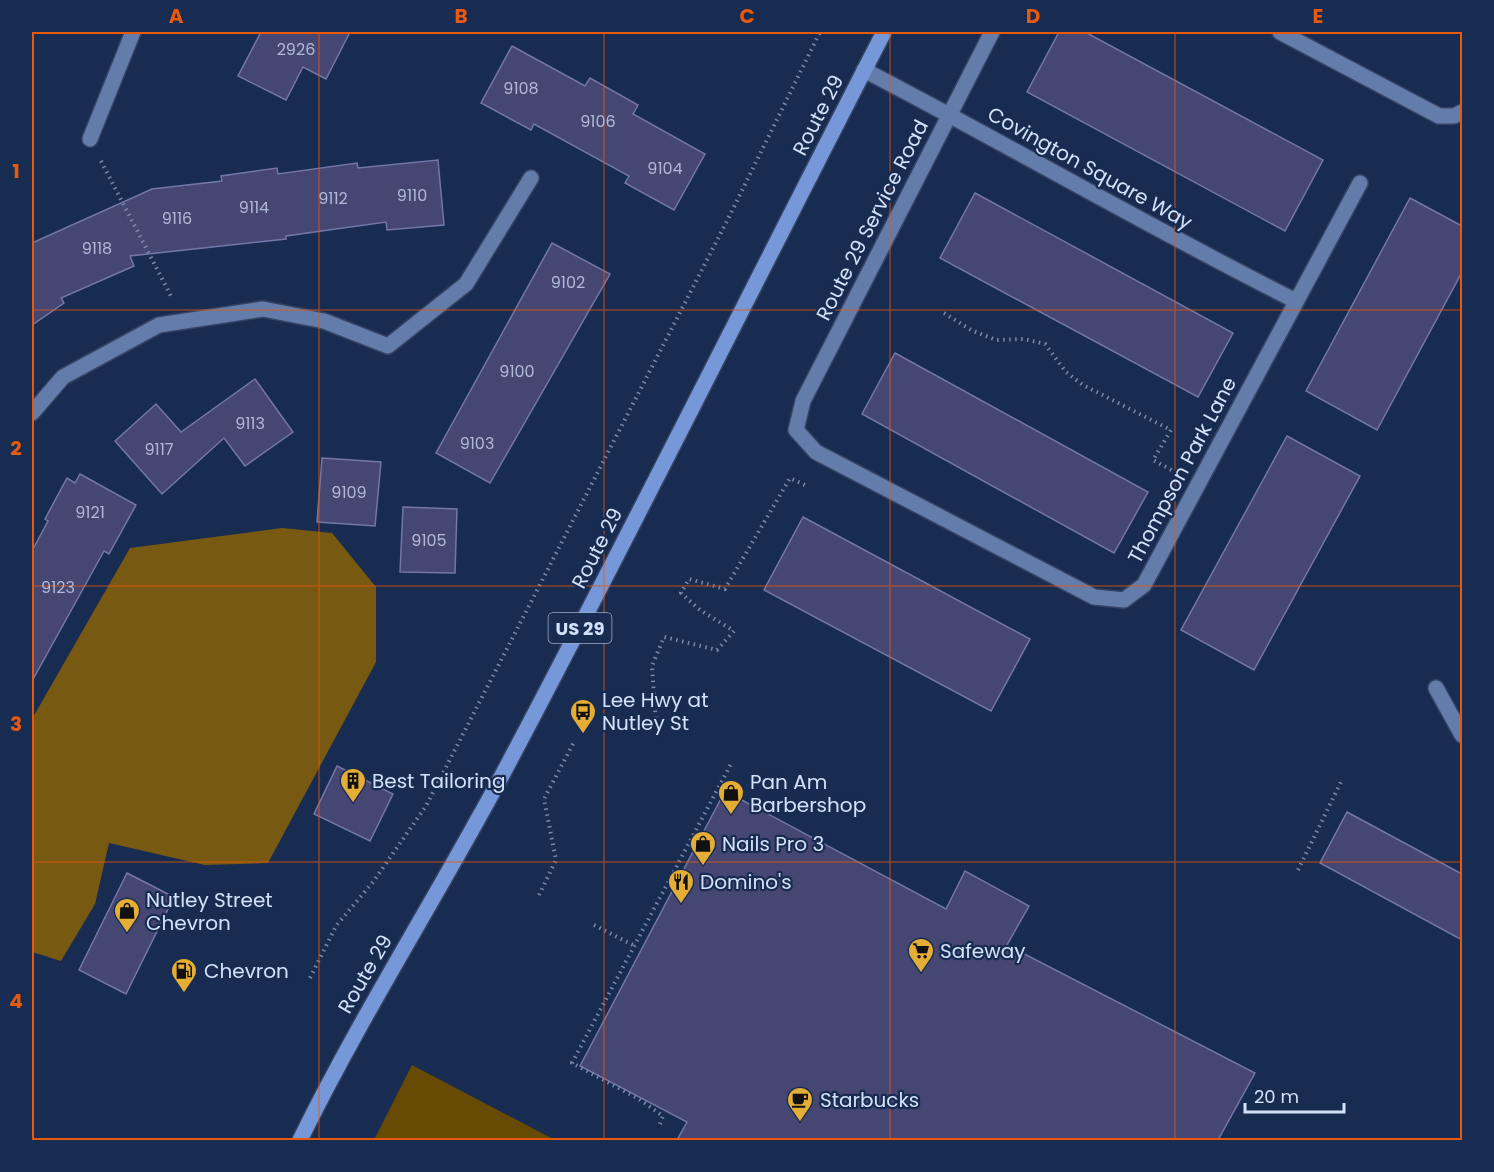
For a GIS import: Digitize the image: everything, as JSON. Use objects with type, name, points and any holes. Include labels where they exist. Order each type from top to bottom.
[{"type":"main road","name":"Route 29","points":[[300,1140],[339,1060],[461,852],[575,637],[884,32]]},
{"type":"street","points":[[90,139],[133,32]]},
{"type":"street","name":"Route 29 Service Road","points":[[796,430],[803,401],[992,32]]},
{"type":"street","points":[[1280,32],[1439,116],[1454,116],[1462,112]]},
{"type":"street","name":"Covington Square Way","points":[[864,70],[1179,242],[1296,301]]},
{"type":"street","points":[[32,413],[63,377],[159,326],[262,309],[324,321],[388,346],[466,284],[531,178]]},
{"type":"street","name":"Thompson Park Lane","points":[[796,430],[816,452],[1094,597],[1124,600],[1144,585],[1360,183]]},
{"type":"street","points":[[1436,688],[1462,735]]},
{"type":"path","points":[[310,978],[336,926],[385,866],[437,786],[722,232],[820,32]]},
{"type":"path","points":[[90,139],[184,322]]},
{"type":"path","points":[[944,313],[971,330],[996,340],[1024,339],[1045,344],[1066,372],[1083,385],[1171,430],[1153,460],[1198,484]]},
{"type":"path","points":[[656,724],[652,666],[664,637],[717,650],[735,631],[700,610],[681,593],[689,579],[725,589],[790,478],[807,486]]},
{"type":"path","points":[[539,895],[556,860],[544,799],[574,742]]},
{"type":"path","points":[[660,1124],[663,1116],[639,1099],[572,1063],[731,764]]},
{"type":"path","points":[[1298,870],[1341,782]]},
{"type":"path","points":[[594,925],[635,946]]},
{"type":"shaded area","points":[[282,528],[332,533],[376,587],[376,662],[268,863],[205,865],[109,843],[95,904],[61,961],[32,952],[32,719],[130,548]]},
{"type":"shaded area","points":[[412,1065],[555,1140],[374,1140]]},
{"type":"building","points":[[261,32],[350,32],[326,79],[303,67],[286,100],[238,76]]},
{"type":"building","points":[[1059,32],[1085,32],[1323,160],[1285,231],[1027,92]]},
{"type":"building","points":[[512,46],[585,86],[590,78],[638,105],[633,114],[705,154],[674,210],[625,183],[629,176],[534,124],[531,130],[481,103]]},
{"type":"building","points":[[438,160],[444,225],[387,230],[386,222],[286,236],[286,239],[130,256],[134,266],[61,298],[64,303],[32,325],[32,243],[152,189],[222,181],[221,176],[277,168],[278,174],[357,163],[358,168]]},
{"type":"building","points":[[975,193],[1233,333],[1198,397],[940,258]]},
{"type":"building","points":[[1410,198],[1462,226],[1462,272],[1377,430],[1306,391]]},
{"type":"building","points":[[552,243],[610,274],[490,483],[436,453]]},
{"type":"building","points":[[895,353],[1148,492],[1114,553],[862,414]]},
{"type":"building","points":[[255,379],[293,432],[245,466],[224,438],[162,494],[115,441],[156,404],[181,432]]},
{"type":"building","points":[[1287,436],[1360,476],[1254,670],[1181,630]]},
{"type":"building","points":[[322,458],[381,462],[375,526],[317,522]]},
{"type":"building","points":[[80,474],[136,505],[109,554],[104,551],[32,681],[32,551],[48,521],[45,519],[67,478],[75,483]]},
{"type":"building","points":[[403,507],[457,509],[455,573],[400,572]]},
{"type":"building","points":[[803,517],[1030,639],[991,711],[764,590]]},
{"type":"building","name":"Best Tailoring","points":[[337,766],[393,794],[370,841],[314,814]]},
{"type":"building","name":"Safeway","points":[[725,791],[946,909],[965,871],[1029,906],[1007,945],[1255,1073],[1218,1140],[677,1140],[687,1122],[580,1066]]},
{"type":"building","points":[[1347,812],[1462,874],[1462,940],[1320,863]]},
{"type":"building","name":"Nutley Street Chevron","points":[[127,873],[174,897],[126,994],[79,970]]},
{"type":"place","name":"Lee Hwy at Nutley St","points":[[583,735]]},
{"type":"place","name":"Best Tailoring","points":[[353,804]]},
{"type":"place","name":"Pan Am Barbershop","points":[[731,816]]},
{"type":"place","name":"Nails Pro 3","points":[[703,867]]},
{"type":"place","name":"Domino's","points":[[681,905]]},
{"type":"place","name":"Nutley Street Chevron","points":[[127,934]]},
{"type":"place","name":"Safeway","points":[[921,974]]},
{"type":"place","name":"Chevron","points":[[184,994]]},
{"type":"place","name":"Starbucks","points":[[800,1123]]}]
